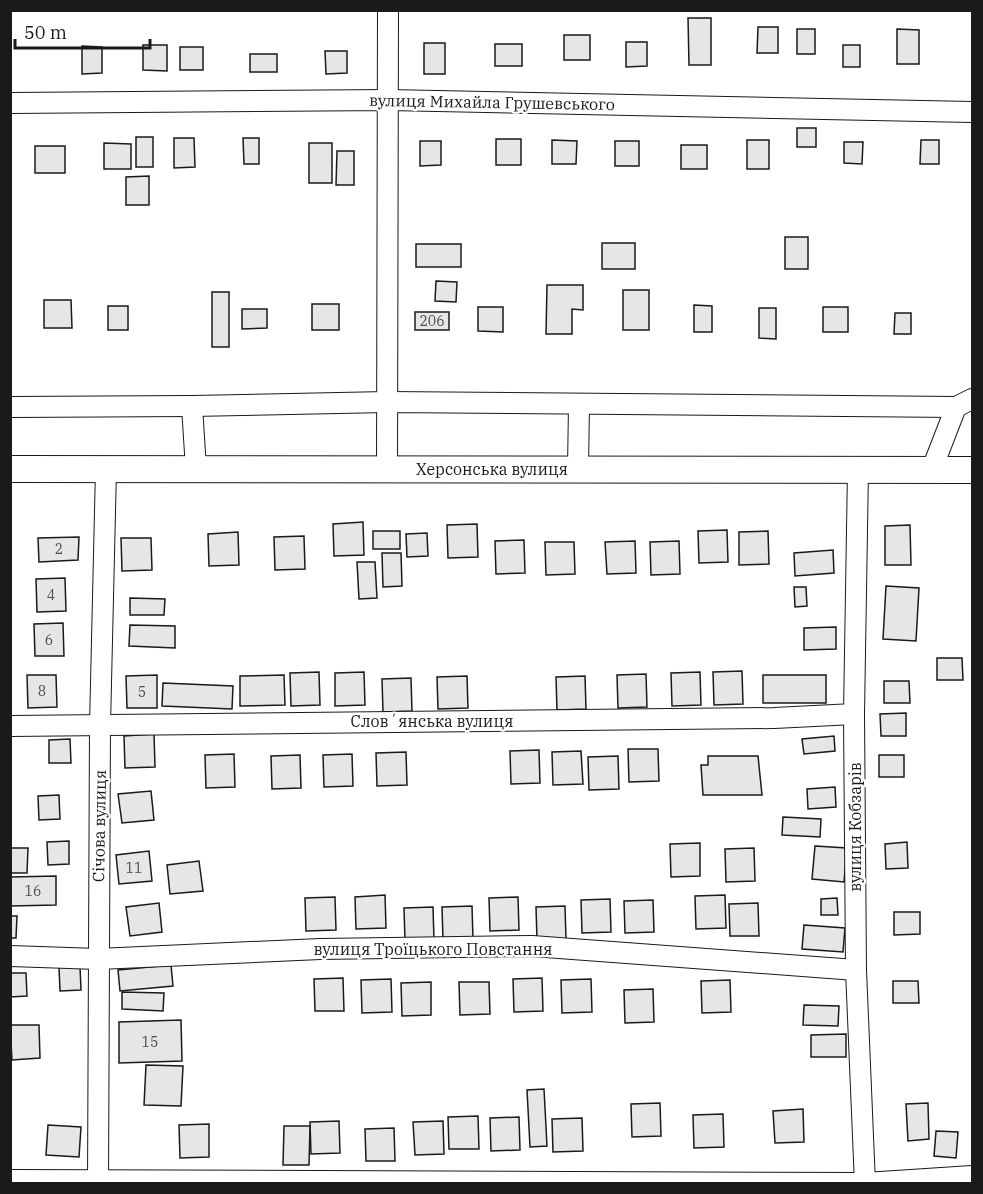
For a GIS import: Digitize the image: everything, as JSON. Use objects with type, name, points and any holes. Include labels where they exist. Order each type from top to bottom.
[{"type":"main road","name":"Херсонська вулиця","points":[[10,469],[972,470]]},
{"type":"street","points":[[387,469],[388,10]]},
{"type":"street","name":"вулиця Михайла Грушевського","points":[[10,103],[388,100],[972,112]]},
{"type":"street","points":[[10,407],[387,402],[964,403],[932,469]]},
{"type":"street","points":[[578,469],[579,404]]},
{"type":"street","points":[[192,406],[196,469]]},
{"type":"street","name":"Січова вулиця","points":[[98,1182],[100,726],[106,469]]},
{"type":"street","name":"вулиця Кобзарів","points":[[858,469],[854,714],[856,970],[865,1183]]},
{"type":"street","name":"Словʼянська вулиця","points":[[10,726],[774,718],[854,714]]},
{"type":"street","name":"вулиця Троїцького Повстання","points":[[10,956],[98,959],[321,949],[532,946],[856,970]]},
{"type":"street","points":[[10,1180],[865,1183],[972,1176]]},
{"type":"building","points":[[688,18],[711,18],[711,65],[689,65]]},
{"type":"building","points":[[758,27],[778,27],[778,53],[757,53]]},
{"type":"building","points":[[797,29],[815,29],[815,54],[797,54]]},
{"type":"building","points":[[897,29],[919,30],[919,64],[897,64]]},
{"type":"building","points":[[564,35],[590,35],[590,60],[564,60]]},
{"type":"building","points":[[626,42],[647,42],[647,66],[626,67]]},
{"type":"building","points":[[424,43],[445,43],[445,74],[424,74]]},
{"type":"building","points":[[495,44],[522,44],[522,66],[495,66]]},
{"type":"building","points":[[143,45],[167,45],[167,71],[143,70]]},
{"type":"building","points":[[843,45],[860,45],[860,67],[843,67]]},
{"type":"building","points":[[82,46],[102,47],[102,73],[82,74]]},
{"type":"building","points":[[180,47],[203,47],[203,70],[180,70]]},
{"type":"building","points":[[325,51],[347,51],[347,73],[326,74]]},
{"type":"building","points":[[250,54],[277,54],[277,72],[250,72]]},
{"type":"building","points":[[797,128],[816,128],[816,147],[797,147]]},
{"type":"building","points":[[136,137],[153,137],[153,167],[136,167]]},
{"type":"building","points":[[174,138],[194,138],[195,167],[174,168]]},
{"type":"building","points":[[243,138],[259,138],[259,164],[244,164]]},
{"type":"building","points":[[496,139],[521,139],[521,165],[496,165]]},
{"type":"building","points":[[552,140],[577,141],[576,164],[552,164]]},
{"type":"building","points":[[747,140],[769,140],[769,169],[747,169]]},
{"type":"building","points":[[921,140],[939,140],[939,164],[920,164]]},
{"type":"building","points":[[420,141],[441,141],[441,165],[420,166]]},
{"type":"building","points":[[615,141],[639,141],[639,166],[615,166]]},
{"type":"building","points":[[844,142],[863,142],[862,164],[844,163]]},
{"type":"building","points":[[104,143],[131,144],[131,169],[104,169]]},
{"type":"building","points":[[309,143],[332,143],[332,183],[309,183]]},
{"type":"building","points":[[681,145],[707,145],[707,169],[681,169]]},
{"type":"building","points":[[35,146],[65,146],[65,173],[35,173]]},
{"type":"building","points":[[337,151],[354,151],[354,185],[336,185]]},
{"type":"building","points":[[149,176],[149,205],[126,205],[126,177]]},
{"type":"building","points":[[785,237],[808,237],[808,269],[785,269]]},
{"type":"building","points":[[602,243],[635,243],[635,269],[602,269]]},
{"type":"building","points":[[416,244],[461,244],[461,267],[416,267]]},
{"type":"building","points":[[436,281],[457,282],[456,302],[435,301]]},
{"type":"building","points":[[547,285],[583,285],[583,310],[572,309],[572,334],[546,334]]},
{"type":"building","points":[[623,290],[649,290],[649,330],[623,330]]},
{"type":"building","points":[[212,292],[229,292],[229,347],[212,347]]},
{"type":"building","points":[[44,300],[71,300],[72,328],[44,328]]},
{"type":"building","points":[[312,304],[339,304],[339,330],[312,330]]},
{"type":"building","points":[[694,305],[712,306],[712,332],[694,332]]},
{"type":"building","points":[[108,306],[128,306],[128,330],[108,330]]},
{"type":"building","points":[[478,307],[503,307],[503,332],[478,331]]},
{"type":"building","points":[[823,307],[848,307],[848,332],[823,332]]},
{"type":"building","points":[[759,308],[776,308],[776,339],[759,338]]},
{"type":"building","points":[[242,309],[267,309],[267,328],[242,329]]},
{"type":"building","points":[[415,312],[449,312],[449,330],[415,330]]},
{"type":"building","points":[[895,313],[911,313],[911,334],[894,334]]},
{"type":"building","points":[[363,522],[364,555],[334,556],[333,524]]},
{"type":"building","points":[[477,524],[478,557],[448,558],[447,525]]},
{"type":"building","points":[[910,525],[911,565],[885,565],[885,526]]},
{"type":"building","points":[[727,530],[728,562],[699,563],[698,531]]},
{"type":"building","points":[[373,531],[400,531],[400,549],[373,549]]},
{"type":"building","points":[[768,531],[769,564],[739,565],[739,532]]},
{"type":"building","points":[[238,532],[239,565],[209,566],[208,534]]},
{"type":"building","points":[[427,533],[428,556],[407,557],[406,534]]},
{"type":"building","points":[[304,536],[305,569],[275,570],[274,537]]},
{"type":"building","points":[[79,537],[78,560],[39,562],[38,538]]},
{"type":"building","points":[[121,538],[151,538],[152,570],[122,571]]},
{"type":"building","points":[[524,540],[525,573],[496,574],[495,541]]},
{"type":"building","points":[[635,541],[636,573],[607,574],[605,542]]},
{"type":"building","points":[[679,541],[680,574],[651,575],[650,542]]},
{"type":"building","points":[[545,542],[574,542],[575,574],[546,575]]},
{"type":"building","points":[[833,550],[834,573],[795,576],[794,553]]},
{"type":"building","points":[[382,553],[401,553],[402,586],[383,587]]},
{"type":"building","points":[[357,562],[375,562],[377,598],[359,599]]},
{"type":"building","points":[[65,578],[66,611],[37,612],[36,579]]},
{"type":"building","points":[[886,586],[919,588],[916,641],[883,639]]},
{"type":"building","points":[[794,587],[806,587],[807,606],[795,607]]},
{"type":"building","points":[[130,598],[165,599],[164,615],[130,615]]},
{"type":"building","points":[[63,623],[64,656],[35,656],[34,624]]},
{"type":"building","points":[[130,625],[175,626],[175,648],[129,646]]},
{"type":"building","points":[[836,627],[836,649],[804,650],[804,628]]},
{"type":"building","points":[[937,658],[962,658],[963,680],[937,680]]},
{"type":"building","points":[[742,671],[743,704],[714,705],[713,672]]},
{"type":"building","points":[[319,672],[320,705],[291,706],[290,673]]},
{"type":"building","points":[[364,672],[365,705],[335,706],[335,673]]},
{"type":"building","points":[[700,672],[701,705],[672,706],[671,673]]},
{"type":"building","points":[[646,674],[647,707],[618,708],[617,675]]},
{"type":"building","points":[[27,675],[56,675],[57,707],[28,708]]},
{"type":"building","points":[[157,675],[157,708],[127,708],[126,676]]},
{"type":"building","points":[[284,675],[285,705],[240,706],[240,676]]},
{"type":"building","points":[[763,675],[826,675],[826,703],[763,703]]},
{"type":"building","points":[[467,676],[468,708],[438,709],[437,677]]},
{"type":"building","points":[[585,676],[586,709],[557,710],[556,677]]},
{"type":"building","points":[[411,678],[412,711],[383,712],[382,679]]},
{"type":"building","points":[[884,681],[909,681],[910,703],[884,703]]},
{"type":"building","points":[[163,683],[233,686],[232,709],[162,706]]},
{"type":"building","points":[[906,713],[906,736],[881,736],[880,714]]},
{"type":"building","points":[[154,734],[155,767],[125,768],[124,736]]},
{"type":"building","points":[[834,736],[835,751],[804,754],[802,739]]},
{"type":"building","points":[[70,739],[71,763],[49,763],[49,740]]},
{"type":"building","points":[[628,749],[658,749],[659,781],[629,782]]},
{"type":"building","points":[[539,750],[540,783],[511,784],[510,751]]},
{"type":"building","points":[[581,751],[583,784],[553,785],[552,752]]},
{"type":"building","points":[[406,752],[407,785],[377,786],[376,753]]},
{"type":"building","points":[[234,754],[235,787],[206,788],[205,755]]},
{"type":"building","points":[[352,754],[353,786],[324,787],[323,755]]},
{"type":"building","points":[[300,755],[301,788],[272,789],[271,756]]},
{"type":"building","points":[[879,755],[904,755],[904,777],[879,777]]},
{"type":"building","points":[[618,756],[619,789],[589,790],[588,757]]},
{"type":"building","points":[[708,756],[758,756],[762,795],[703,795],[701,765],[708,765]]},
{"type":"building","points":[[835,787],[836,807],[808,809],[807,789]]},
{"type":"building","points":[[151,791],[154,820],[122,823],[118,794]]},
{"type":"building","points":[[59,795],[60,819],[39,820],[38,796]]},
{"type":"building","points":[[783,817],[821,819],[820,837],[782,835]]},
{"type":"building","points":[[69,841],[69,864],[48,865],[47,842]]},
{"type":"building","points":[[907,842],[908,868],[886,869],[885,844]]},
{"type":"building","points":[[700,843],[700,876],[671,877],[670,844]]},
{"type":"building","points":[[815,846],[847,848],[844,882],[812,879]]},
{"type":"building","points":[[10,848],[28,848],[27,873],[10,873]]},
{"type":"building","points":[[754,848],[755,881],[726,882],[725,849]]},
{"type":"building","points":[[149,851],[152,881],[119,884],[116,855]]},
{"type":"building","points":[[199,861],[203,891],[170,894],[167,865]]},
{"type":"building","points":[[56,876],[56,905],[10,906],[10,877]]},
{"type":"building","points":[[385,895],[386,928],[356,929],[355,897]]},
{"type":"building","points":[[725,895],[726,928],[696,929],[695,896]]},
{"type":"building","points":[[335,897],[336,930],[306,931],[305,898]]},
{"type":"building","points":[[518,897],[519,930],[490,931],[489,898]]},
{"type":"building","points":[[837,898],[838,915],[821,915],[821,899]]},
{"type":"building","points":[[610,899],[611,932],[582,933],[581,900]]},
{"type":"building","points":[[653,900],[654,932],[625,933],[624,901]]},
{"type":"building","points":[[159,903],[162,932],[130,936],[126,907]]},
{"type":"building","points":[[758,903],[759,936],[730,936],[729,904]]},
{"type":"building","points":[[472,906],[473,939],[443,940],[442,907]]},
{"type":"building","points":[[565,906],[566,939],[537,940],[536,907]]},
{"type":"building","points":[[433,907],[434,940],[405,941],[404,908]]},
{"type":"building","points":[[894,912],[920,912],[920,934],[894,935]]},
{"type":"building","points":[[10,916],[17,916],[16,938],[10,938]]},
{"type":"building","points":[[804,925],[845,928],[843,952],[802,949]]},
{"type":"building","points":[[171,965],[173,986],[120,991],[118,970]]},
{"type":"building","points":[[59,967],[80,967],[81,990],[60,991]]},
{"type":"building","points":[[10,973],[26,973],[27,996],[10,997]]},
{"type":"building","points":[[343,978],[344,1011],[315,1011],[314,979]]},
{"type":"building","points":[[542,978],[543,1011],[514,1012],[513,979]]},
{"type":"building","points":[[391,979],[392,1012],[362,1013],[361,980]]},
{"type":"building","points":[[591,979],[592,1012],[562,1013],[561,980]]},
{"type":"building","points":[[730,980],[731,1012],[702,1013],[701,981]]},
{"type":"building","points":[[893,981],[918,981],[919,1003],[893,1003]]},
{"type":"building","points":[[431,982],[431,1015],[402,1016],[401,983]]},
{"type":"building","points":[[459,982],[489,982],[490,1014],[460,1015]]},
{"type":"building","points":[[653,989],[654,1022],[625,1023],[624,990]]},
{"type":"building","points":[[122,992],[164,993],[163,1011],[122,1009]]},
{"type":"building","points":[[804,1005],[839,1006],[838,1026],[803,1025]]},
{"type":"building","points":[[181,1020],[182,1061],[119,1063],[119,1022]]},
{"type":"building","points":[[10,1025],[39,1025],[40,1058],[12,1060]]},
{"type":"building","points":[[846,1034],[846,1057],[811,1057],[811,1035]]},
{"type":"building","points":[[146,1065],[183,1066],[181,1106],[144,1105]]},
{"type":"building","points":[[544,1089],[547,1146],[530,1147],[527,1090]]},
{"type":"building","points":[[660,1103],[661,1136],[632,1137],[631,1104]]},
{"type":"building","points":[[928,1103],[929,1139],[908,1141],[906,1104]]},
{"type":"building","points":[[803,1109],[804,1142],[775,1143],[773,1111]]},
{"type":"building","points":[[723,1114],[724,1147],[694,1148],[693,1115]]},
{"type":"building","points":[[478,1116],[479,1149],[449,1149],[448,1117]]},
{"type":"building","points":[[519,1117],[520,1150],[491,1151],[490,1118]]},
{"type":"building","points":[[582,1118],[583,1151],[553,1152],[552,1119]]},
{"type":"building","points":[[339,1121],[340,1153],[311,1154],[310,1122]]},
{"type":"building","points":[[443,1121],[444,1154],[415,1155],[413,1122]]},
{"type":"building","points":[[209,1124],[209,1157],[180,1158],[179,1125]]},
{"type":"building","points":[[48,1125],[81,1127],[79,1157],[46,1155]]},
{"type":"building","points":[[284,1126],[310,1126],[309,1165],[283,1165]]},
{"type":"building","points":[[394,1128],[395,1161],[366,1161],[365,1129]]},
{"type":"building","points":[[936,1131],[958,1132],[956,1158],[934,1156]]}]
